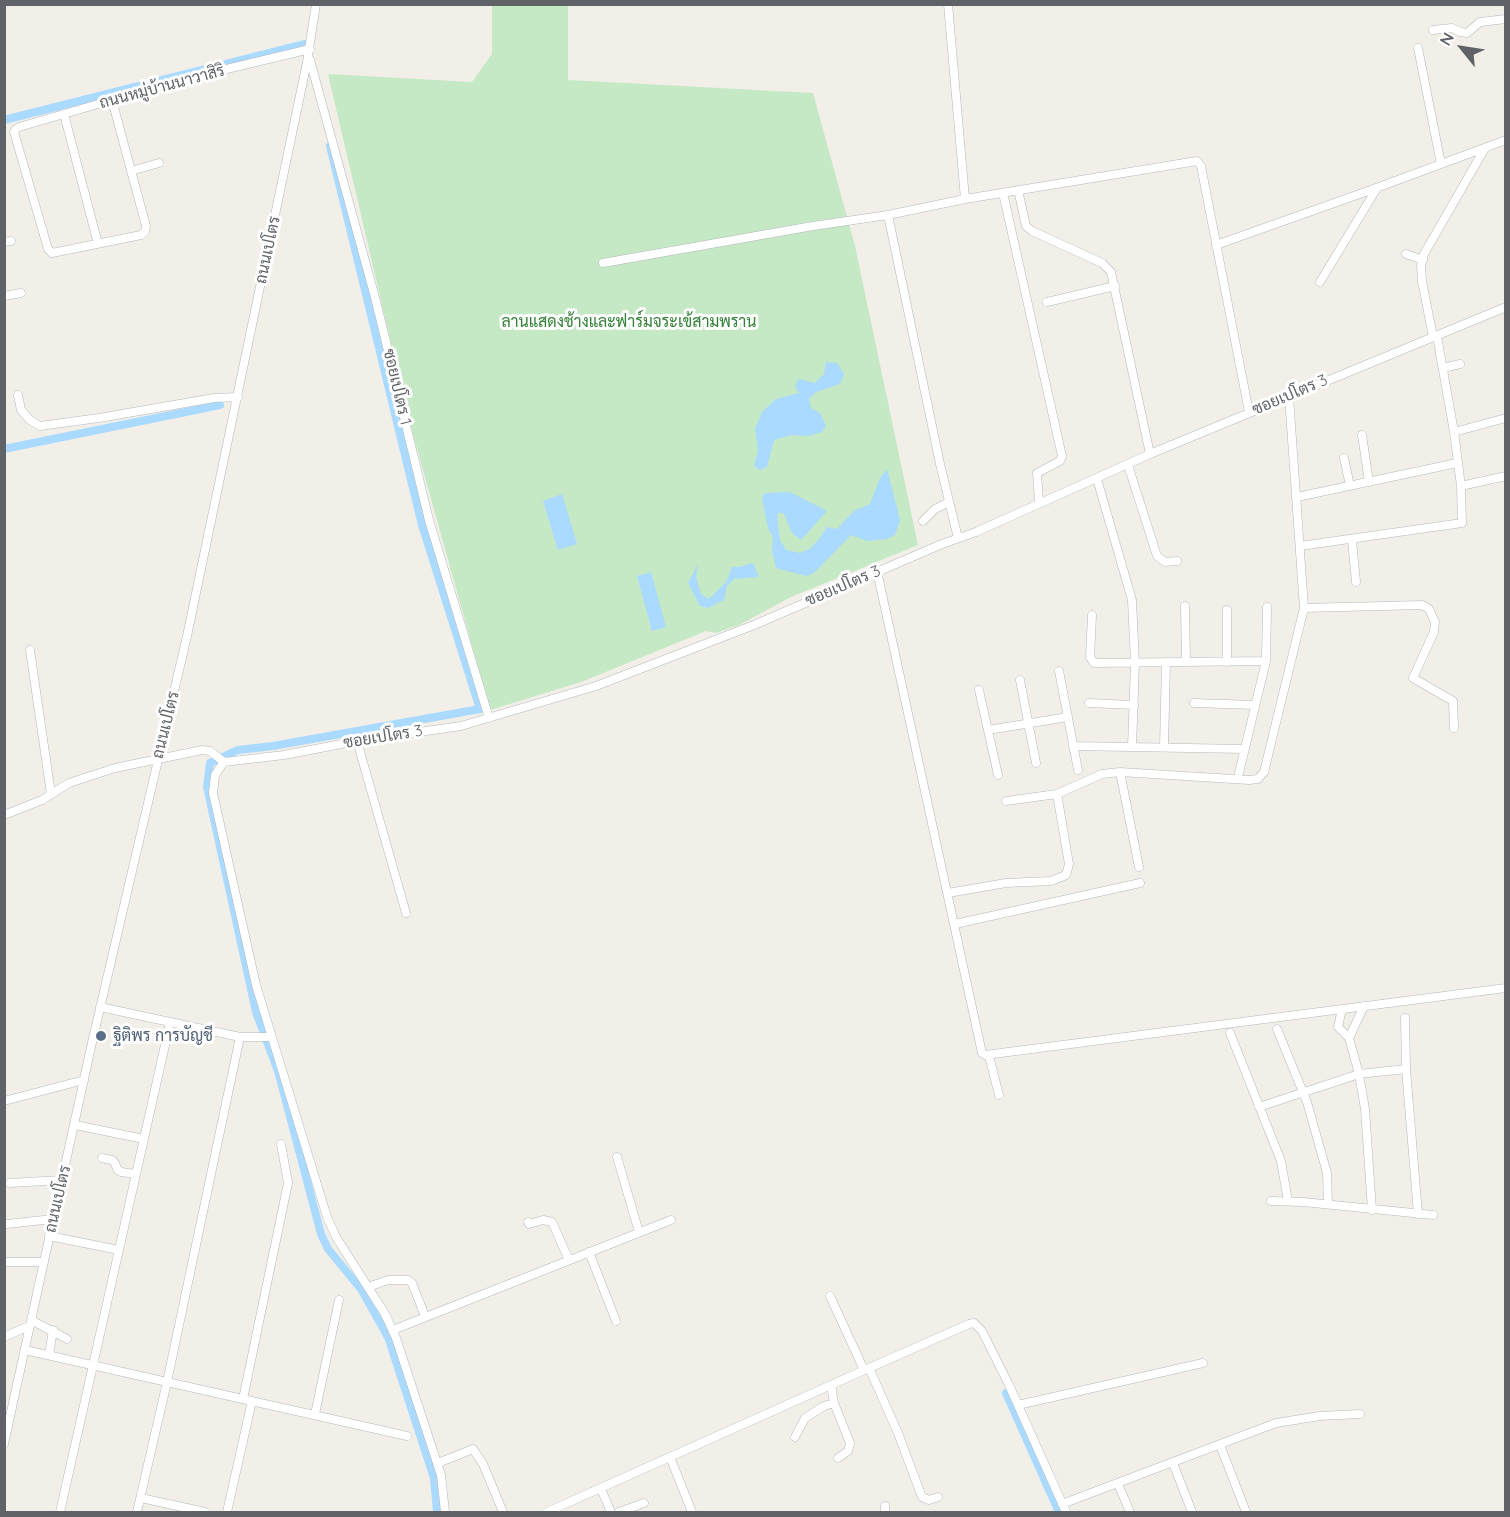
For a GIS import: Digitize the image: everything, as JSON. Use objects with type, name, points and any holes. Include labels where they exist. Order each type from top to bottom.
[{"type":"street","name":"ถนนเปโตร","points":[[4,1444],[100,1007],[187,636],[309,56],[316,4]]},
{"type":"street","points":[[948,4],[965,199]]},
{"type":"street","points":[[1433,30],[1452,28],[1467,33],[1480,22],[1506,19]]},
{"type":"street","points":[[1418,48],[1442,164]]},
{"type":"street","name":"ถนนหมู่บ้านนาวาสิริ","points":[[98,244],[56,253],[48,249],[14,132],[16,129],[185,79],[309,56]]},
{"type":"street","name":"ซอยเปโตร 1","points":[[309,56],[376,301],[429,520],[489,718]]},
{"type":"street","points":[[64,114],[98,244],[141,236],[146,226],[112,100]]},
{"type":"street","points":[[1216,245],[1506,140]]},
{"type":"street","points":[[1300,546],[1460,525],[1463,521],[1454,432],[1443,368],[1422,281],[1423,260],[1424,254],[1485,147]]},
{"type":"street","points":[[603,263],[888,215],[1003,192],[1197,162],[1201,166],[1249,412]]},
{"type":"street","points":[[131,171],[159,164]]},
{"type":"street","points":[[1320,282],[1377,188]]},
{"type":"street","points":[[1018,190],[1026,226],[1032,231],[1102,263],[1111,272],[1150,454]]},
{"type":"street","points":[[1003,192],[1062,456],[1059,461],[1037,473],[1039,502]]},
{"type":"street","points":[[888,215],[958,538]]},
{"type":"street","points":[[1406,254],[1423,260]]},
{"type":"street","points":[[1047,302],[1115,286]]},
{"type":"street","points":[[4,296],[21,292]]},
{"type":"street","name":"ซอยเปโตร 3","points":[[222,760],[284,755],[357,741],[455,727],[596,686],[754,625],[877,571],[976,532],[1039,502],[1334,376],[1506,307]]},
{"type":"street","points":[[1443,368],[1460,364]]},
{"type":"street","points":[[18,395],[21,410],[30,420],[40,426],[214,398],[238,397]]},
{"type":"street","points":[[1006,801],[1057,794],[1102,774],[1120,772],[1258,779],[1264,772],[1304,608],[1289,397]]},
{"type":"street","points":[[1454,432],[1506,418]]},
{"type":"street","points":[[1362,435],[1369,482]]},
{"type":"street","points":[[1344,458],[1350,486]]},
{"type":"street","points":[[1297,497],[1456,463]]},
{"type":"street","points":[[1128,465],[1157,556],[1164,562],[1177,561]]},
{"type":"street","points":[[1461,486],[1506,476]]},
{"type":"street","points":[[1097,479],[1132,600],[1135,663],[1132,747]]},
{"type":"street","points":[[923,521],[935,509],[949,502]]},
{"type":"street","points":[[1352,540],[1356,582]]},
{"type":"street","points":[[877,571],[982,1053],[989,1056],[1506,988]]},
{"type":"street","points":[[1304,608],[1422,605],[1429,609],[1434,616],[1435,626],[1413,678],[1453,701],[1454,728]]},
{"type":"street","points":[[1185,606],[1186,662]]},
{"type":"street","points":[[1239,773],[1266,661],[1267,607]]},
{"type":"street","points":[[1227,610],[1227,662]]},
{"type":"street","points":[[1092,615],[1091,661],[1094,663],[1266,661]]},
{"type":"street","points":[[30,650],[51,794]]},
{"type":"street","points":[[1164,747],[1166,662]]},
{"type":"street","points":[[1059,671],[1078,771]]},
{"type":"street","points":[[1020,680],[1036,763]]},
{"type":"street","points":[[979,690],[998,775]]},
{"type":"street","points":[[1089,703],[1134,705]]},
{"type":"street","points":[[1194,703],[1255,705]]},
{"type":"street","points":[[988,730],[1068,717]]},
{"type":"street","points":[[357,741],[406,913]]},
{"type":"street","points":[[1073,746],[1245,749]]},
{"type":"street","points":[[4,815],[42,800],[69,783],[86,776],[195,751],[210,751],[222,760],[216,775],[213,793],[247,950],[269,1038],[327,1217],[336,1237],[393,1330],[438,1463],[445,1512]]},
{"type":"street","points":[[1120,772],[1139,867]]},
{"type":"street","points":[[948,893],[1006,883],[1051,880],[1066,875],[1069,864],[1057,794]]},
{"type":"street","points":[[955,924],[1140,883]]},
{"type":"street","points":[[1349,1038],[1364,1006]]},
{"type":"street","points":[[100,1007],[240,1037],[269,1038]]},
{"type":"street","points":[[1342,1009],[1338,1027],[1349,1038],[1359,1074],[1365,1109],[1372,1210]]},
{"type":"street","points":[[1405,1018],[1418,1214]]},
{"type":"street","points":[[60,1512],[170,1023]]},
{"type":"street","points":[[1277,1029],[1304,1092],[1327,1173],[1328,1204]]},
{"type":"street","points":[[1230,1033],[1281,1161],[1288,1201]]},
{"type":"street","points":[[137,1512],[240,1037]]},
{"type":"street","points":[[989,1056],[999,1095]]},
{"type":"street","points":[[1259,1107],[1359,1074],[1407,1069]]},
{"type":"street","points":[[4,1101],[84,1080]]},
{"type":"street","points":[[75,1125],[144,1139]]},
{"type":"street","points":[[243,1399],[288,1183],[281,1144]]},
{"type":"street","points":[[617,1157],[639,1232]]},
{"type":"street","points":[[102,1158],[112,1160],[121,1172],[136,1174]]},
{"type":"street","points":[[10,1183],[62,1180]]},
{"type":"street","points":[[1271,1201],[1328,1204],[1433,1215]]},
{"type":"street","points":[[7,1224],[53,1219]]},
{"type":"street","points":[[528,1222],[529,1224],[543,1220],[552,1222],[569,1260]]},
{"type":"street","points":[[393,1330],[671,1220]]},
{"type":"street","points":[[49,1236],[119,1250]]},
{"type":"street","points":[[589,1252],[616,1321]]},
{"type":"street","points":[[4,1262],[44,1262]]},
{"type":"street","points":[[368,1287],[388,1280],[408,1280],[412,1283],[425,1316]]},
{"type":"street","points":[[830,1296],[898,1433],[922,1497],[929,1500],[938,1497]]},
{"type":"street","points":[[315,1414],[339,1300]]},
{"type":"street","points":[[4,1337],[30,1323],[53,1330],[67,1339]]},
{"type":"street","points":[[547,1512],[974,1323],[982,1331],[1066,1512]]},
{"type":"street","points":[[49,1355],[53,1330]]},
{"type":"street","points":[[26,1350],[407,1436]]},
{"type":"street","points":[[1018,1406],[1203,1363]]},
{"type":"street","points":[[831,1385],[834,1403],[850,1443],[848,1451],[838,1458]]},
{"type":"street","points":[[227,1512],[252,1401]]},
{"type":"street","points":[[795,1437],[805,1418],[824,1406],[834,1403]]},
{"type":"street","points":[[1062,1504],[1276,1424],[1326,1416],[1360,1414]]},
{"type":"street","points":[[1220,1445],[1246,1512]]},
{"type":"street","points":[[438,1463],[473,1449],[481,1460],[503,1512]]},
{"type":"street","points":[[670,1457],[692,1512]]},
{"type":"street","points":[[1173,1463],[1192,1512]]},
{"type":"street","points":[[1118,1484],[1130,1512]]},
{"type":"street","points":[[601,1489],[611,1512]]},
{"type":"street","points":[[141,1498],[205,1512]]},
{"type":"street","points":[[620,1512],[644,1503]]},
{"type":"green space","name":"ลานแสดงช้างและฟาร์มจระเข้สามพราน","points":[[568,4],[568,80],[813,93],[855,246],[918,545],[791,597],[739,625],[716,633],[706,631],[581,682],[490,710],[409,420],[328,74],[472,82],[492,54],[492,5]]},
{"type":"water","points":[[826,362],[837,363],[844,374],[840,384],[816,392],[809,399],[811,408],[820,413],[826,426],[822,432],[809,436],[792,435],[774,440],[767,467],[760,470],[754,466],[758,450],[755,429],[762,412],[776,399],[799,393],[795,386],[799,379],[815,383],[824,374]]},
{"type":"water","points":[[887,469],[900,520],[895,535],[887,539],[868,541],[851,535],[814,573],[806,576],[776,568],[772,550],[773,537],[768,528],[762,499],[764,493],[790,492],[827,511],[801,540],[792,533],[784,514],[779,512],[777,517],[780,540],[786,550],[800,553],[811,548],[827,527],[837,529],[854,511],[870,504],[880,478]]},
{"type":"water","points":[[562,494],[577,544],[558,550],[543,501]]},
{"type":"water","points":[[753,563],[759,577],[734,579],[727,586],[724,600],[708,608],[700,606],[688,583],[698,564],[696,577],[701,594],[709,599],[726,582],[732,567]]},
{"type":"water","points":[[651,572],[666,627],[652,631],[637,576]]},
{"type":"waterway","points":[[4,120],[305,44],[308,55]]},
{"type":"waterway","points":[[330,146],[422,525],[480,709],[273,746],[238,750],[210,763],[207,787],[256,1012],[278,1071],[321,1234],[328,1249],[361,1289],[388,1337],[434,1478],[437,1512]]},
{"type":"waterway","points":[[4,449],[220,405]]},
{"type":"waterway","points":[[1006,1393],[1059,1512]]},
{"type":"place","name":"ฐิติพร การบัญชี","points":[[101,1036]]}]
